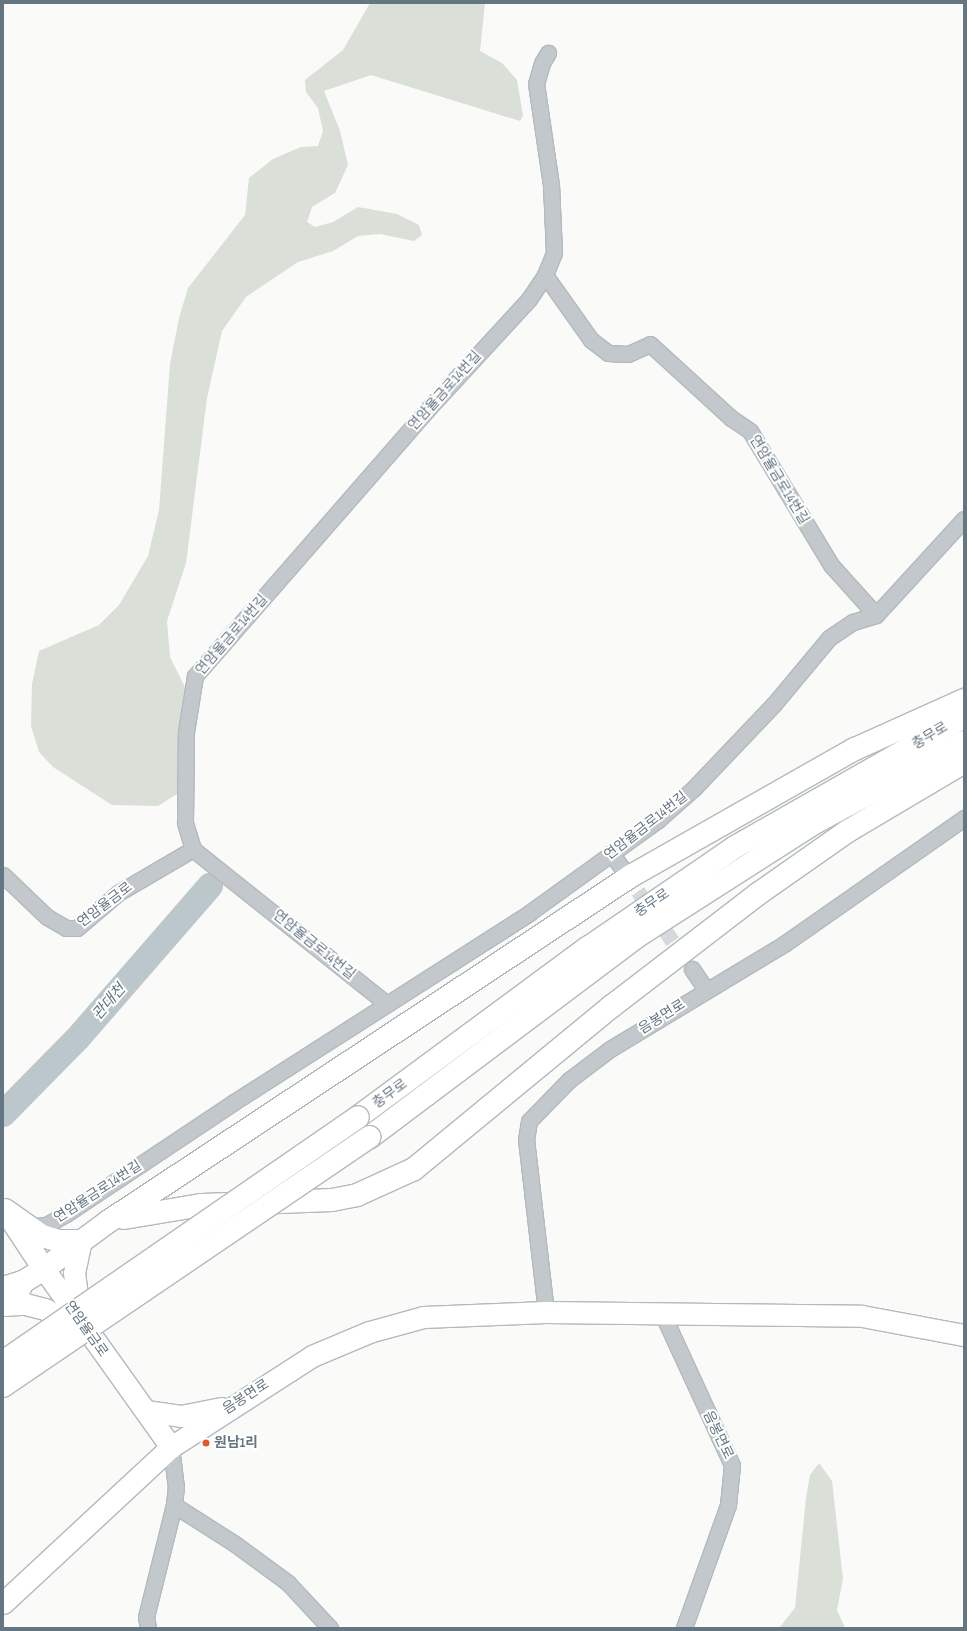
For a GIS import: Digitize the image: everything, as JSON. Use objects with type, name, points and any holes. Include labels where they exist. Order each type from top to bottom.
[{"type":"main road","points":[[3,1305],[15,1297],[13,1285],[44,1269],[109,1222],[631,876],[855,749],[964,700]]},
{"type":"main road","name":"충무로","points":[[3,1362],[358,1117],[589,947],[735,847],[964,717]]},
{"type":"main road","name":"충무로","points":[[3,1386],[370,1137],[636,937],[816,822],[964,742]]},
{"type":"main road","points":[[109,1222],[176,1208],[332,1200],[357,1196],[414,1169],[612,1006],[758,894],[848,831],[964,762]]},
{"type":"main road","points":[[4,1209],[26,1227],[42,1236],[60,1241],[81,1241]]},
{"type":"main road","name":"연암율금로","points":[[4,1209],[44,1269]]},
{"type":"street","name":"연암율금로14번길","points":[[387,1004],[193,849],[185,822],[186,732],[196,676],[427,410],[529,298],[545,275],[554,245],[551,185],[536,84],[542,63],[548,53]]},
{"type":"street","name":"연암율금로14번길","points":[[545,275],[591,340],[608,353],[628,354],[650,344],[731,418],[750,431],[831,566],[876,614]]},
{"type":"street","name":"연암율금로14번길","points":[[26,1227],[46,1225],[66,1214],[529,913],[658,820],[694,788],[774,704],[829,638],[853,622],[876,614],[964,519]]},
{"type":"street","name":"음봉면로","points":[[546,1312],[526,1140],[529,1121],[569,1080],[610,1049],[784,944],[964,818]]},
{"type":"street","name":"연암율금로","points":[[3,875],[47,917],[66,928],[77,928],[118,893],[193,849]]},
{"type":"street","points":[[612,854],[625,872]]},
{"type":"street","points":[[692,969],[706,990]]},
{"type":"street","points":[[81,1241],[74,1273],[81,1322]]},
{"type":"street","name":"연암율금로","points":[[44,1269],[171,1447]]},
{"type":"street","points":[[3,1305],[25,1304],[45,1310],[94,1341]]},
{"type":"street","name":"음봉면로","points":[[3,1603],[171,1447],[233,1405],[312,1356],[369,1332],[422,1317],[546,1312],[663,1315],[862,1316],[964,1335]]},
{"type":"street","name":"음봉면로","points":[[663,1315],[732,1464],[728,1505],[684,1628]]},
{"type":"street","points":[[146,1411],[181,1416],[233,1405]]},
{"type":"street","points":[[148,1628],[146,1617],[174,1505],[176,1486],[171,1447]]},
{"type":"street","points":[[174,1505],[235,1544],[288,1584],[330,1628]]},
{"type":"shaded area","points":[[370,3],[485,3],[480,51],[502,63],[517,80],[523,116],[520,121],[371,75],[324,91],[340,131],[348,165],[335,193],[312,207],[307,222],[315,227],[333,222],[358,207],[397,214],[419,225],[422,235],[414,241],[380,234],[358,236],[333,251],[298,262],[246,297],[222,331],[207,398],[186,563],[167,621],[170,657],[186,689],[177,794],[158,806],[112,805],[53,767],[39,752],[31,726],[32,684],[39,651],[99,625],[119,605],[148,556],[159,510],[170,364],[179,318],[188,288],[245,215],[249,178],[273,159],[301,147],[318,146],[323,131],[318,108],[306,92],[305,80],[343,50]]},
{"type":"shaded area","points":[[819,1463],[832,1481],[843,1579],[837,1610],[845,1628],[779,1628],[795,1608],[806,1498],[810,1475]]},
{"type":"waterway","name":"관대천","points":[[3,1114],[77,1039],[210,886]]},
{"type":"tunnel","points":[[625,872],[692,969]]},
{"type":"place","name":"원남1리","points":[[206,1443]]}]
